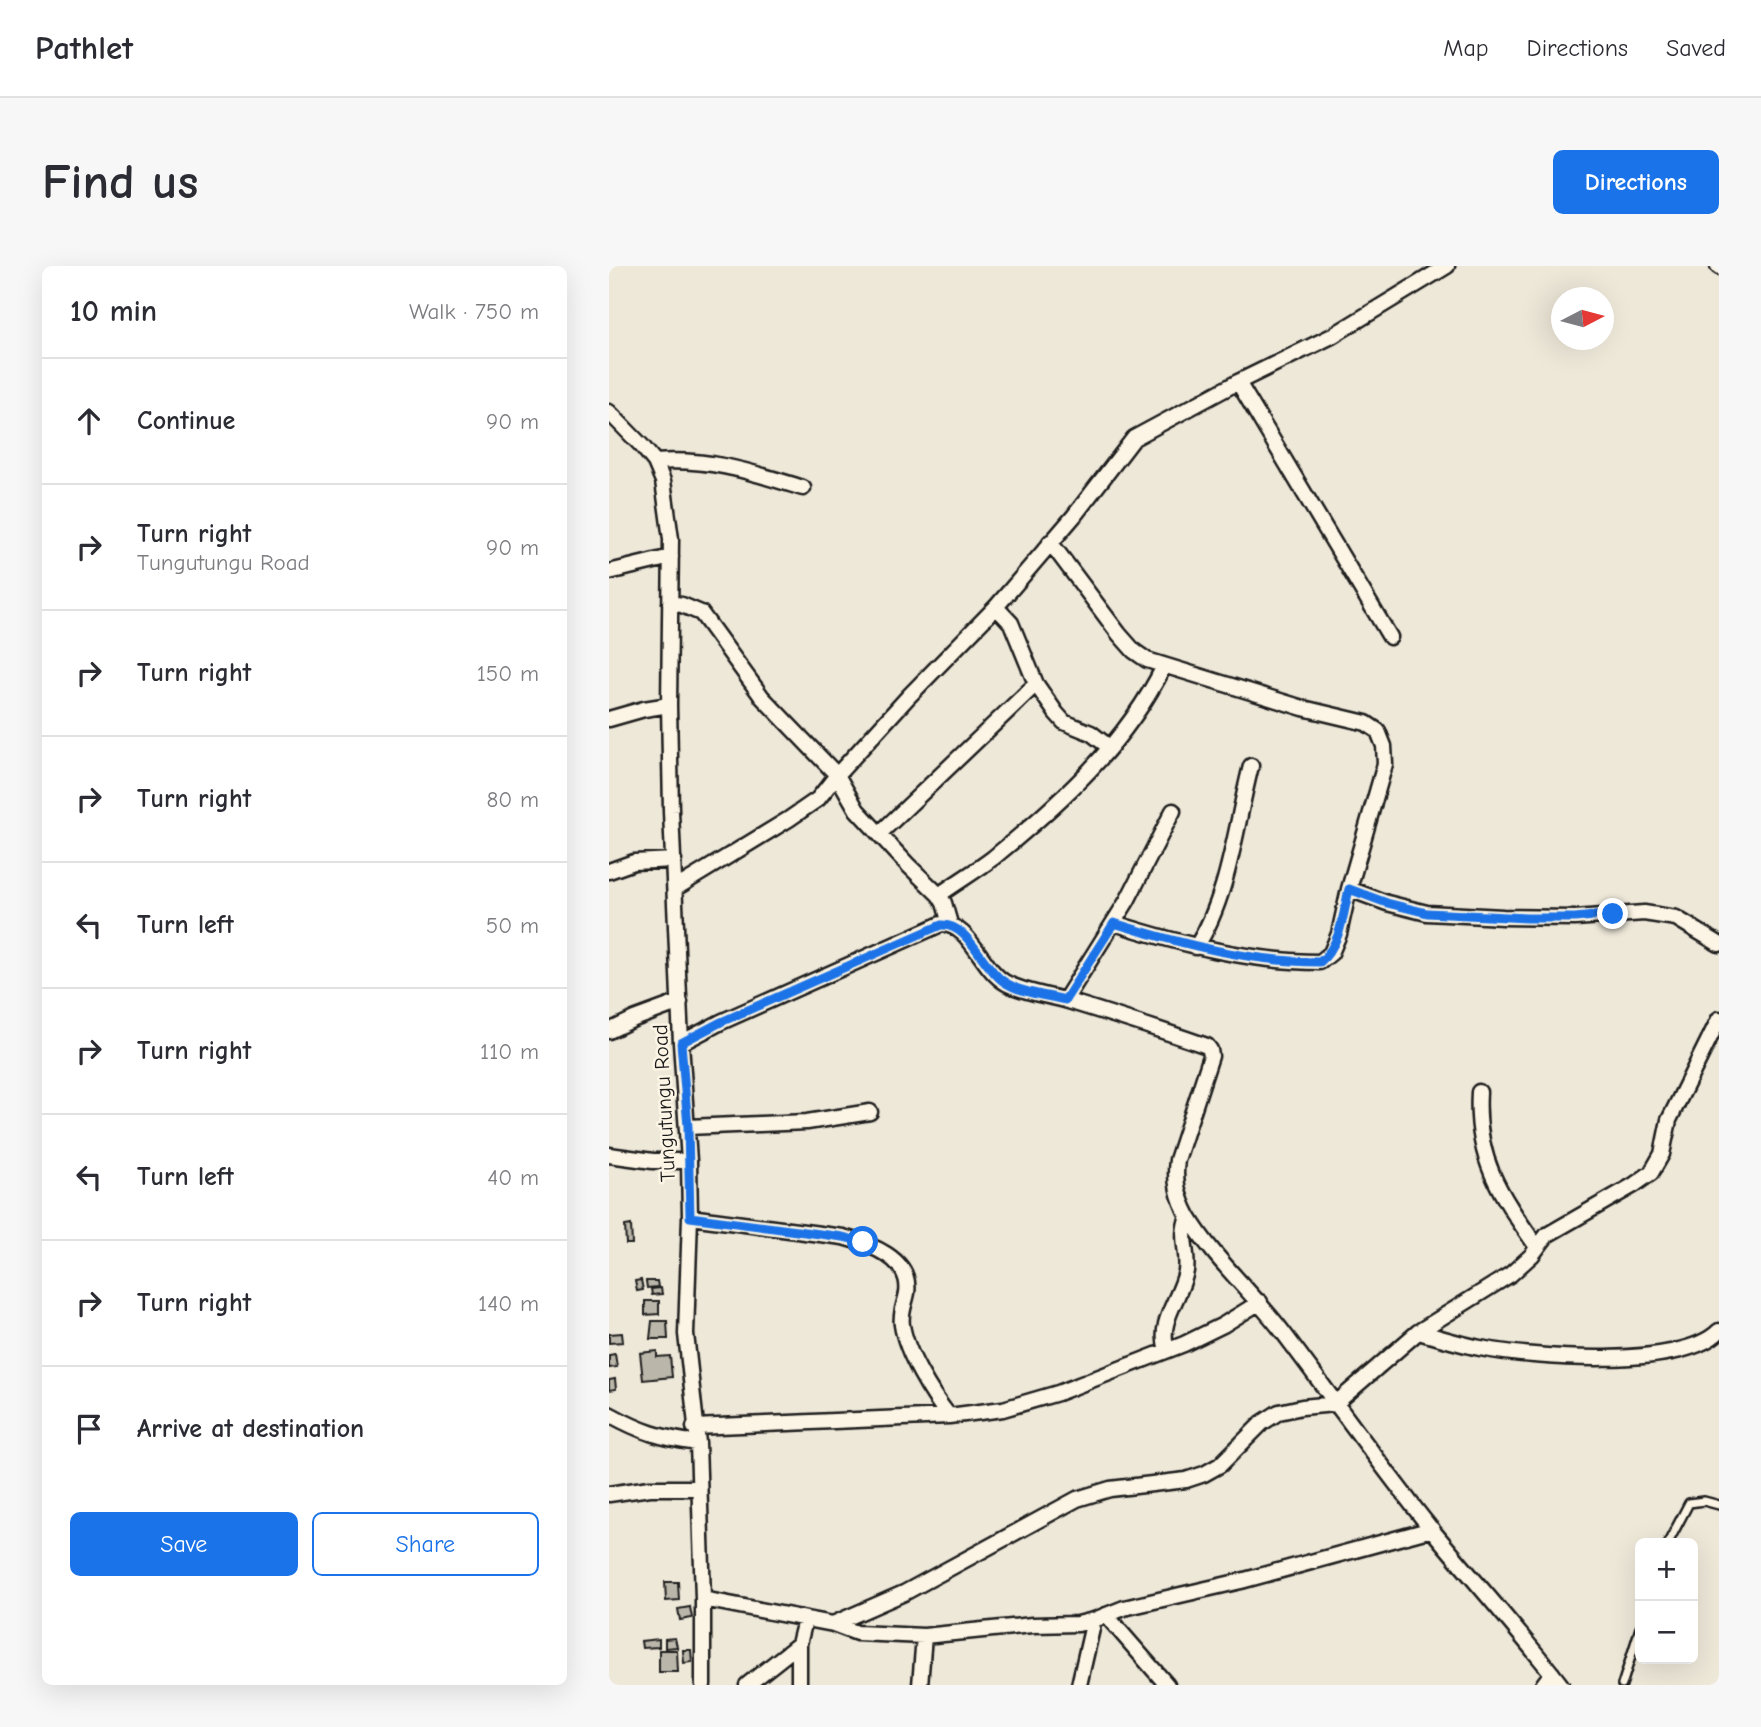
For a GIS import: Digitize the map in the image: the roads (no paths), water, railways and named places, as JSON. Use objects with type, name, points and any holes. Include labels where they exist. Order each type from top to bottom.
[{"type":"street","points":[[676,888],[818,799],[909,696],[996,607],[1074,516],[1134,438],[1238,382],[1332,336],[1447,266]]},
{"type":"street","points":[[1238,382],[1390,637]]},
{"type":"street","name":"Tungutungu Road","points":[[609,412],[655,462],[663,481],[669,514],[669,705],[681,1043],[689,1161],[686,1334],[694,1427],[698,1443],[703,1685]]},
{"type":"street","points":[[655,462],[692,460],[712,463],[803,488]]},
{"type":"street","points":[[1050,542],[1134,651],[1147,660],[1303,708],[1366,723],[1378,731],[1384,746],[1385,764],[1349,889],[1339,934],[1331,953],[1320,962],[1196,947],[1114,923]]},
{"type":"street","points":[[609,572],[671,557]]},
{"type":"street","points":[[670,603],[701,613],[762,697],[837,775],[857,810],[939,895],[950,924]]},
{"type":"street","points":[[996,607],[1011,623],[1036,684],[1063,722],[1091,733],[1109,747]]},
{"type":"street","points":[[939,895],[991,859],[1083,779],[1147,700],[1164,666]]},
{"type":"street","points":[[879,834],[1036,684]]},
{"type":"street","points":[[609,719],[669,705]]},
{"type":"street","points":[[1196,947],[1213,916],[1221,892],[1251,765]]},
{"type":"street","points":[[1065,1000],[1114,923],[1173,811]]},
{"type":"street","points":[[609,871],[634,862],[674,860]]},
{"type":"street","points":[[1349,889],[1387,903],[1427,913],[1575,918],[1644,912],[1676,918],[1719,944]]},
{"type":"street","points":[[681,1043],[721,1022],[941,925],[950,924],[959,928],[988,968],[1005,982],[1023,990],[1065,1000],[1207,1046],[1210,1050],[1209,1064],[1174,1176],[1177,1192],[1188,1216],[1260,1302],[1335,1404],[1552,1681]]},
{"type":"street","points":[[609,1031],[680,1002]]},
{"type":"street","points":[[833,1624],[904,1593],[1077,1499],[1110,1489],[1186,1480],[1204,1474],[1220,1465],[1262,1423],[1279,1412],[1335,1404],[1418,1332],[1511,1274],[1547,1235],[1635,1185],[1651,1173],[1662,1154],[1673,1110],[1719,1019]]},
{"type":"street","points":[[1479,1091],[1478,1120],[1491,1175],[1537,1247]]},
{"type":"street","points":[[688,1127],[807,1122],[870,1112]]},
{"type":"street","points":[[609,1155],[653,1161],[689,1161]]},
{"type":"street","points":[[1167,1350],[1164,1328],[1187,1266],[1183,1236],[1188,1216]]},
{"type":"street","points":[[690,1217],[843,1237],[863,1242],[893,1258],[904,1274],[908,1290],[902,1313],[906,1339],[925,1382],[949,1416]]},
{"type":"street","points":[[694,1427],[949,1416],[1003,1409],[1058,1393],[1167,1350],[1223,1325],[1260,1302]]},
{"type":"street","points":[[1418,1332],[1479,1348],[1526,1355],[1627,1358],[1687,1349],[1709,1341],[1719,1331]]},
{"type":"street","points":[[609,1415],[663,1439],[698,1443]]},
{"type":"street","points":[[609,1494],[650,1488],[699,1488]]},
{"type":"street","points":[[703,1599],[833,1624],[857,1633],[924,1636],[1032,1625],[1078,1624],[1150,1601],[1241,1581],[1432,1529]]},
{"type":"street","points":[[1079,1685],[1100,1618]]},
{"type":"street","points":[[1100,1618],[1167,1685]]},
{"type":"street","points":[[799,1685],[799,1644],[805,1620]]},
{"type":"street","points":[[920,1685],[924,1636]]},
{"type":"street","points":[[747,1685],[799,1644]]},
{"type":"lane","points":[[1671,1538],[1689,1503],[1704,1501],[1719,1505]]},
{"type":"lane","points":[[1622,1685],[1635,1644]]}]
